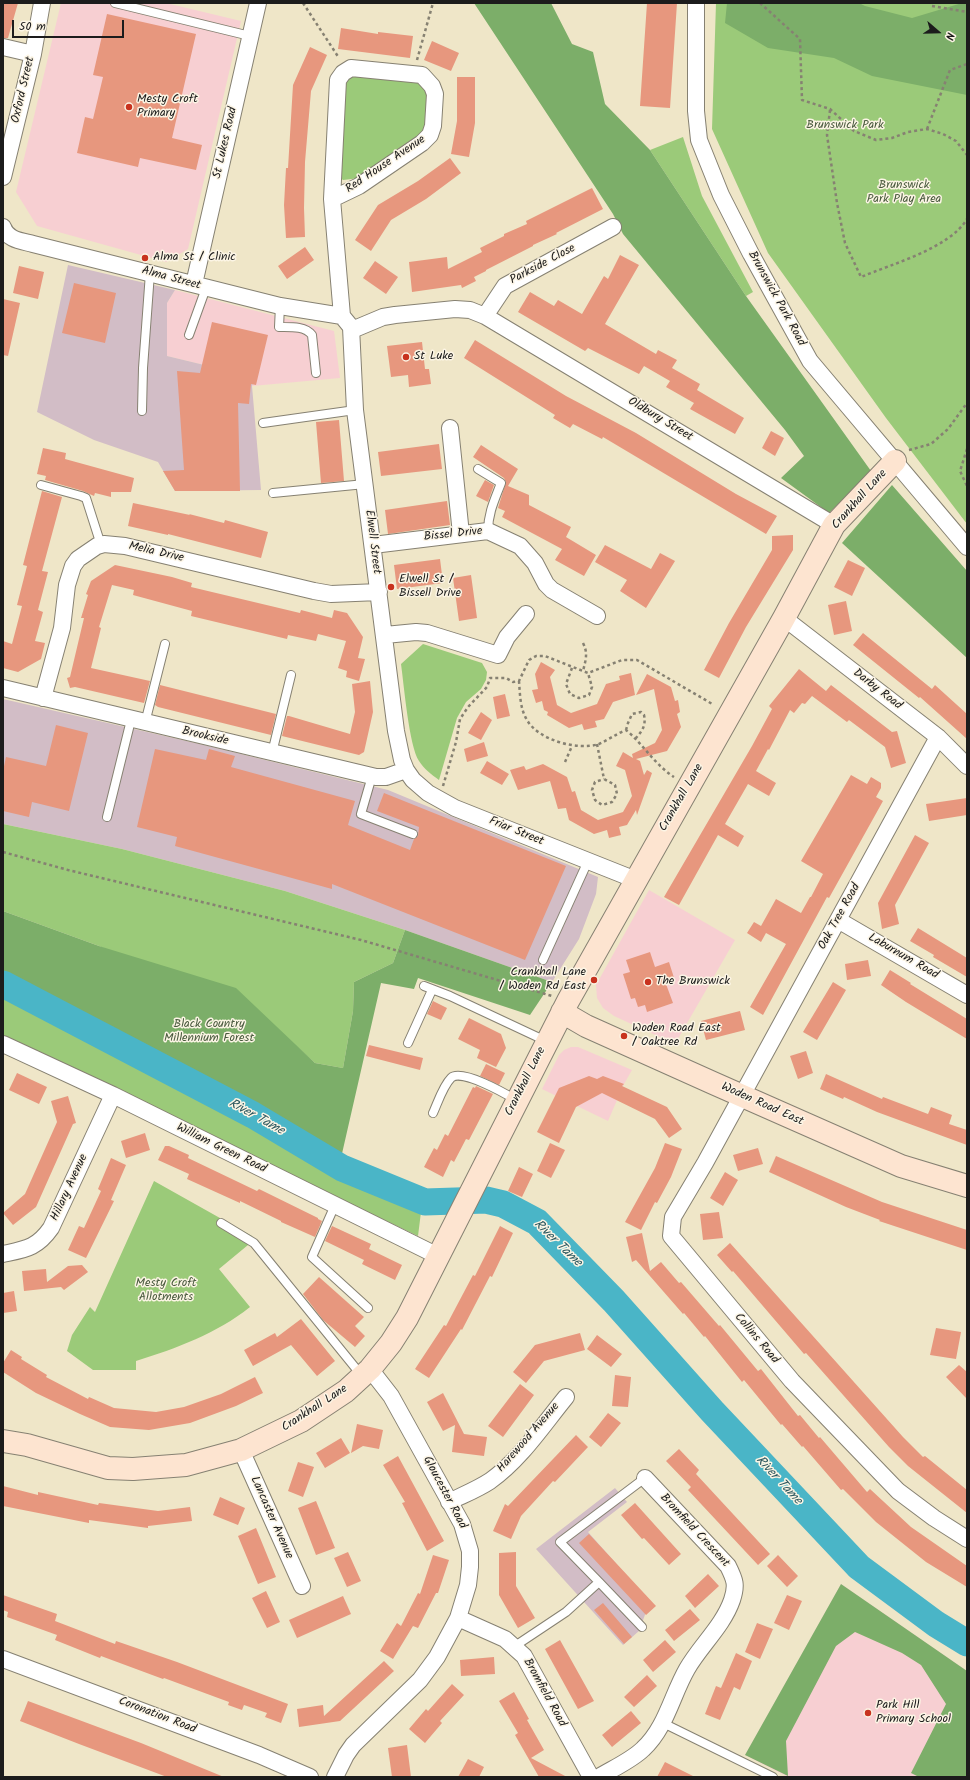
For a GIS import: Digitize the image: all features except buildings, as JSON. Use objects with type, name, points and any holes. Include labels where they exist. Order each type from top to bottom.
[{"type":"street","name":"Oxford Street","points":[[3,177],[33,54],[42,3]]},
{"type":"street","name":"St Lukes Road","points":[[200,286],[250,36],[258,3]]},
{"type":"street","name":"Brunswick Park Road","points":[[696,3],[696,111],[699,140],[721,195],[751,254],[810,361],[847,407],[895,461],[967,547]]},
{"type":"street","points":[[3,47],[33,54]]},
{"type":"street","name":"Red House Avenue","points":[[332,199],[359,186],[430,136],[433,126],[434,94],[432,86],[422,75],[351,68],[347,70],[338,80],[332,199],[342,316]]},
{"type":"street","name":"Parkside Close","points":[[485,316],[505,286],[613,227]]},
{"type":"street","name":"Alma Street","points":[[3,230],[12,238],[200,286],[280,306],[342,316]]},
{"type":"street","points":[[342,316],[352,330],[383,317],[395,315],[470,310],[485,316]]},
{"type":"street","name":"Oldbury Street","points":[[485,316],[834,525]]},
{"type":"street","name":"Elwell Street","points":[[352,330],[355,410],[396,731],[402,760],[406,770]]},
{"type":"street","points":[[450,428],[461,534]]},
{"type":"street","name":"Crankhall Lane","points":[[3,1441],[27,1445],[108,1468],[133,1469],[186,1465],[241,1450],[301,1421],[332,1401],[366,1373],[391,1343],[407,1318],[546,1041],[784,618],[834,525],[895,461]]},
{"type":"street","name":"Bissel Drive","points":[[373,545],[488,531],[520,546],[535,563],[546,584],[552,590],[597,616]]},
{"type":"street","points":[[43,698],[62,628],[67,585],[70,576],[78,559],[88,551],[101,545]]},
{"type":"street","name":"Melia Drive","points":[[101,545],[125,546],[314,591],[332,594],[379,592]]},
{"type":"street","points":[[384,635],[410,632],[427,633],[498,655],[506,637],[526,614]]},
{"type":"street","name":"Darby Road","points":[[784,618],[938,737],[967,766]]},
{"type":"street","name":"Brookside","points":[[3,688],[372,776],[386,777],[406,770]]},
{"type":"street","name":"Oak Tree Road","points":[[742,1096],[938,737]]},
{"type":"street","name":"Friar Street","points":[[406,770],[419,787],[456,808],[636,880]]},
{"type":"street","name":"Laburnum Road","points":[[838,920],[967,995]]},
{"type":"street","name":"Woden Road East","points":[[565,1007],[586,1026],[742,1096],[902,1166],[967,1186]]},
{"type":"street","name":"William Green Road","points":[[3,1044],[112,1095],[438,1256]]},
{"type":"street","name":"Hillary Avenue","points":[[3,1254],[34,1246],[44,1238],[52,1228],[112,1095]]},
{"type":"street","name":"Collins Road","points":[[742,1096],[673,1217],[671,1236],[792,1381],[898,1491],[934,1518],[967,1539]]},
{"type":"street","name":"Gloucester Road","points":[[335,1777],[353,1745],[420,1680],[437,1657],[458,1618],[468,1585],[470,1551],[468,1540],[462,1524],[390,1396],[366,1373]]},
{"type":"street","name":"Harewood Avenue","points":[[449,1502],[489,1482],[501,1472],[512,1462],[566,1396]]},
{"type":"street","name":"Lancaster Avenue","points":[[241,1450],[302,1586]]},
{"type":"street","name":"Bromfield Crescent","points":[[599,1777],[643,1750],[663,1723],[686,1669],[728,1612],[733,1598],[736,1582],[728,1566],[645,1478]]},
{"type":"street","name":"Bromfield Road","points":[[458,1618],[505,1639],[515,1646],[530,1664],[591,1777]]},
{"type":"street","name":"Coronation Road","points":[[3,1659],[259,1755],[310,1777]]},
{"type":"lane","points":[[115,3],[250,36]]},
{"type":"lane","points":[[142,411],[143,368],[150,273]]},
{"type":"lane","points":[[189,336],[200,286]]},
{"type":"lane","points":[[280,306],[279,327],[302,328],[312,335],[316,373]]},
{"type":"lane","points":[[263,423],[355,410]]},
{"type":"lane","points":[[478,469],[501,483],[488,519],[488,531]]},
{"type":"lane","points":[[273,493],[365,484]]},
{"type":"lane","points":[[41,485],[86,498],[101,545]]},
{"type":"lane","points":[[107,817],[165,644]]},
{"type":"lane","points":[[272,753],[291,674]]},
{"type":"lane","points":[[372,776],[361,814],[413,834]]},
{"type":"lane","points":[[542,960],[588,861]]},
{"type":"lane","points":[[424,986],[450,996],[546,1041]]},
{"type":"lane","points":[[408,1043],[432,990]]},
{"type":"lane","points":[[433,1113],[447,1084],[452,1077],[456,1075],[479,1080],[517,1100]]},
{"type":"lane","points":[[336,1205],[312,1257],[368,1308]]},
{"type":"lane","points":[[221,1222],[254,1243],[366,1373]]},
{"type":"lane","points":[[642,1627],[560,1542],[645,1478]]},
{"type":"lane","points":[[515,1646],[566,1612],[599,1582]]},
{"type":"lane","points":[[663,1723],[772,1777]]},
{"type":"path","points":[[303,3],[347,70]]},
{"type":"path","points":[[414,74],[433,3]]},
{"type":"path","points":[[760,3],[800,39],[802,100],[830,109],[854,131],[876,140],[892,138],[908,132],[927,129],[943,134],[956,141],[967,154]]},
{"type":"path","points":[[932,6],[967,12]]},
{"type":"path","points":[[927,129],[950,70],[967,64]]},
{"type":"path","points":[[830,109],[827,134],[836,203],[845,243],[861,277],[936,247],[963,226],[967,219]]},
{"type":"path","points":[[895,461],[908,450],[930,444],[948,429],[967,403]]},
{"type":"path","points":[[967,449],[960,471],[967,486]]},
{"type":"path","points":[[583,642],[587,651],[583,671]]},
{"type":"path","points":[[636,738],[642,732],[646,723],[644,715],[640,712],[632,714],[626,730],[598,744],[572,746],[550,738],[535,730],[527,720],[521,706],[519,682],[529,660],[536,656],[545,656],[572,668],[588,673],[622,660],[637,660],[730,714]]},
{"type":"path","points":[[572,668],[566,684],[570,694],[579,698],[589,695],[592,687],[588,673]]},
{"type":"path","points":[[438,799],[456,742],[460,719],[468,707],[487,687],[490,678],[506,678],[513,682],[519,682]]},
{"type":"path","points":[[626,730],[636,738],[659,767],[689,786]]},
{"type":"path","points":[[598,744],[604,779],[614,785],[617,794],[612,802],[602,805],[595,800],[592,790],[595,782],[604,779]]},
{"type":"path","points":[[565,762],[572,746]]},
{"type":"path","points":[[3,852],[68,870],[361,940],[565,1007]]},
{"type":"shaded area","name":"Mesty Croft Primary","points":[[61,3],[166,3],[241,21],[188,249],[166,262],[37,226],[16,192]]},
{"type":"shaded area","points":[[68,265],[175,290],[167,303],[167,356],[254,377],[252,386],[261,490],[175,491],[158,462],[94,440],[37,412]]},
{"type":"shaded area","points":[[175,290],[334,331],[340,378],[252,386],[254,377],[167,356],[167,303]]},
{"type":"shaded area","points":[[3,699],[204,745],[388,790],[598,877],[596,894],[579,939],[552,982],[405,930],[285,891],[122,849],[3,824]]},
{"type":"shaded area","points":[[649,890],[735,940],[675,1044],[614,1016],[603,1008],[597,998],[596,985]]},
{"type":"shaded area","points":[[571,1047],[578,1047],[632,1070],[624,1084],[608,1121],[542,1089],[559,1055],[564,1050]]},
{"type":"shaded area","points":[[615,1488],[627,1502],[588,1532],[653,1605],[646,1612],[639,1631],[623,1645],[536,1549]]},
{"type":"shaded area","name":"Park Hill Primary School","points":[[841,1584],[967,1671],[967,1777],[788,1777],[745,1755]]},
{"type":"green space","points":[[474,3],[551,3],[572,44],[593,52],[605,104],[650,150],[746,296],[871,471],[829,513],[781,478],[804,456],[785,430],[623,234],[613,214]]},
{"type":"green space","name":"Brunswick Park","points":[[716,3],[967,3],[967,524],[886,418],[768,253],[712,129]]},
{"type":"green space","points":[[727,3],[859,3],[865,6],[912,18],[962,3],[967,3],[967,95],[872,76],[834,58],[768,48],[725,23]]},
{"type":"green space","points":[[356,73],[422,83],[426,87],[430,110],[425,132],[360,178],[343,180],[338,176],[342,79]]},
{"type":"green space","points":[[683,137],[702,196],[753,292],[746,296],[650,150]]},
{"type":"green space","points":[[892,485],[967,571],[967,658],[842,543]]},
{"type":"green space","points":[[423,644],[482,663],[487,672],[486,680],[481,689],[466,702],[457,718],[439,780],[423,766],[415,753],[405,700],[401,664]]},
{"type":"green space","points":[[3,824],[122,849],[285,891],[405,930],[393,963],[354,982],[353,1011],[343,1068],[315,1063],[276,1028],[99,946],[3,911]]},
{"type":"green space","name":"Black Country Millennium Forest","points":[[3,911],[99,946],[236,988],[315,1063],[343,1068],[353,1011],[354,982],[393,963],[405,930],[552,982],[530,1015],[418,978],[414,989],[381,983],[341,1158],[3,976]]},
{"type":"green space","points":[[3,996],[195,1097],[303,1157],[353,1182],[421,1212],[418,1236],[3,1039]]},
{"type":"green space","name":"Mesty Croft Allotments","points":[[154,1181],[252,1236],[248,1245],[219,1269],[250,1307],[237,1317],[210,1333],[166,1351],[136,1361],[136,1370],[93,1370],[67,1351],[72,1335],[90,1307],[95,1312]]},
{"type":"green space","points":[[841,1584],[967,1671],[967,1777],[919,1777],[911,1773],[946,1704],[921,1665],[902,1653],[855,1632],[836,1646],[786,1741],[788,1776],[745,1755]]},
{"type":"waterway","name":"River Tame","points":[[3,984],[253,1115],[342,1168],[425,1202],[486,1200],[503,1204],[537,1222],[614,1301],[712,1411],[859,1567],[936,1624],[967,1643]]},
{"type":"place","name":"Mesty Croft Primary","points":[[129,107]]},
{"type":"place","name":"Alma St / Clinic","points":[[145,258]]},
{"type":"place","name":"St Luke","points":[[406,357]]},
{"type":"place","name":"Elwell St / Bissell Drive","points":[[391,587]]},
{"type":"place","name":"Crankhall Lane / Woden Rd East","points":[[594,980]]},
{"type":"place","name":"The Brunswick","points":[[648,982]]},
{"type":"place","name":"Woden Road East / Oaktree Rd","points":[[624,1036]]},
{"type":"place","name":"Park Hill Primary School","points":[[868,1713]]},
{"type":"park label","name":"Brunswick Park Play Area","points":[[904,193]]}]
